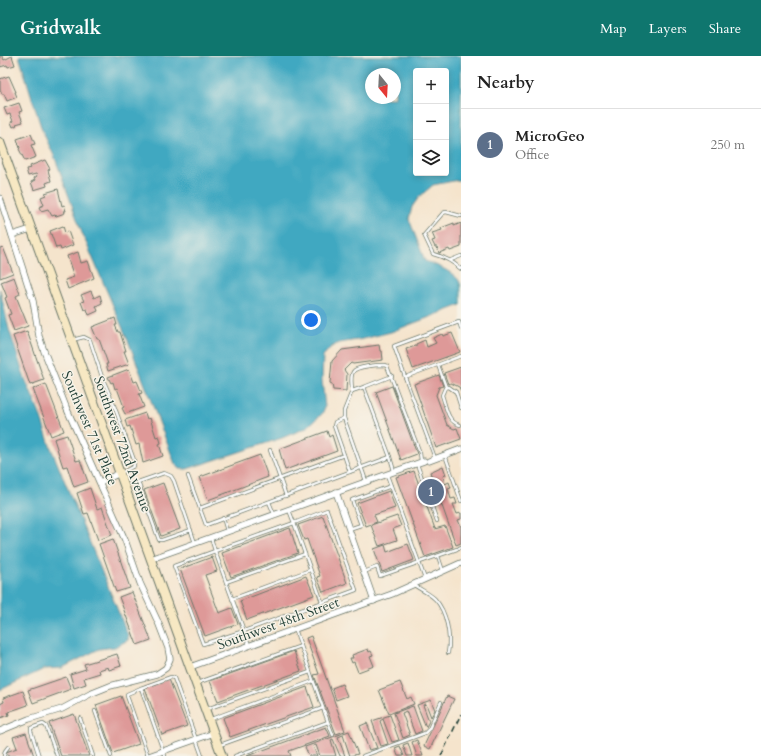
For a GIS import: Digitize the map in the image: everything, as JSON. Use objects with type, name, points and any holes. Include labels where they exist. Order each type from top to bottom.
[{"type":"street","name":"Southwest 72nd Avenue","points":[[0,142],[222,756]]},
{"type":"street","name":"Southwest 71st Place","points":[[0,198],[33,301],[39,336],[44,351],[64,402],[125,540],[140,583],[158,622],[169,652],[169,663],[166,668],[157,674],[110,686],[90,694],[62,709],[29,719],[0,731]]},
{"type":"street","points":[[12,235],[32,229]]},
{"type":"street","points":[[151,559],[394,471],[461,449]]},
{"type":"street","points":[[100,482],[120,474]]},
{"type":"street","points":[[336,492],[374,601]]},
{"type":"street","name":"Southwest 48th Street","points":[[190,667],[374,601],[461,564]]},
{"type":"street","points":[[149,756],[164,753],[214,733]]},
{"type":"lane","points":[[461,216],[446,212],[442,213],[424,235],[433,254],[451,260],[461,269]]},
{"type":"lane","points":[[451,260],[461,256]]},
{"type":"lane","points":[[438,521],[405,377],[394,346],[459,322],[461,328]]},
{"type":"lane","points":[[72,340],[84,337],[90,340],[102,377],[134,460],[134,466],[120,474]]},
{"type":"lane","points":[[405,377],[461,356]]},
{"type":"lane","points":[[366,482],[344,418],[344,412],[352,391],[352,374],[356,369],[384,365],[388,368],[420,453],[425,461]]},
{"type":"lane","points":[[438,365],[446,387]]},
{"type":"lane","points":[[352,391],[392,376]]},
{"type":"lane","points":[[364,387],[394,471]]},
{"type":"lane","points":[[446,387],[455,390],[461,408]]},
{"type":"lane","points":[[446,387],[442,395],[450,419],[455,424],[461,426]]},
{"type":"lane","points":[[344,418],[333,424],[350,472]]},
{"type":"lane","points":[[270,450],[286,496]]},
{"type":"lane","points":[[200,508],[344,455]]},
{"type":"lane","points":[[445,455],[461,501]]},
{"type":"lane","points":[[188,476],[206,525],[390,457]]},
{"type":"lane","points":[[191,530],[159,540],[138,482],[164,473],[170,476],[174,481],[196,543]]},
{"type":"lane","points":[[387,474],[425,580]]},
{"type":"lane","points":[[349,529],[361,524],[352,500],[391,486]]},
{"type":"lane","points":[[270,502],[274,514]]},
{"type":"lane","points":[[289,509],[322,602]]},
{"type":"lane","points":[[327,510],[356,590],[244,631],[203,644],[174,566],[216,551],[327,510]]},
{"type":"lane","points":[[223,518],[227,532]]},
{"type":"lane","points":[[211,538],[249,646]]},
{"type":"lane","points":[[364,572],[377,567],[380,576],[459,548]]},
{"type":"lane","points":[[226,582],[305,554]]},
{"type":"lane","points":[[438,556],[443,571]]},
{"type":"lane","points":[[232,599],[310,570]]},
{"type":"lane","points":[[413,585],[434,599],[440,606],[446,623],[450,643],[448,653]]},
{"type":"lane","points":[[295,629],[333,735]]},
{"type":"lane","points":[[196,684],[300,646]]},
{"type":"lane","points":[[205,710],[310,672]]},
{"type":"lane","points":[[149,756],[127,694],[171,678],[174,678],[202,756]]},
{"type":"lane","points":[[209,720],[313,681]]},
{"type":"lane","points":[[141,688],[164,753]]},
{"type":"lane","points":[[363,756],[425,733],[429,729],[441,702]]},
{"type":"lane","points":[[218,746],[323,708]]},
{"type":"lane","points":[[95,710],[111,756]]},
{"type":"lane","points":[[80,718],[93,756]]},
{"type":"lane","points":[[235,756],[328,722]]},
{"type":"lane","points":[[40,756],[31,728],[43,724],[46,726],[57,756]]},
{"type":"lane","points":[[4,756],[8,747]]},
{"type":"water","points":[[19,56],[461,56],[461,181],[458,180],[433,185],[419,197],[412,207],[409,219],[425,261],[445,269],[458,279],[460,283],[461,305],[391,332],[339,343],[331,347],[323,356],[322,380],[325,407],[322,414],[306,428],[282,438],[187,469],[180,469],[175,464],[129,343],[82,233],[55,158],[42,130]]},
{"type":"water","points":[[0,289],[9,329],[24,376],[39,412],[51,448],[128,635],[128,640],[115,647],[99,649],[62,668],[44,669],[0,690]]},
{"type":"building","points":[[0,56],[2,56],[4,60],[12,56],[15,65],[0,67]]},
{"type":"building","points":[[9,76],[17,97],[7,101],[0,89],[0,79]]},
{"type":"building","points":[[19,103],[22,111],[19,112],[23,122],[16,124],[17,125],[13,127],[11,122],[13,121],[10,114],[7,115],[4,108]]},
{"type":"building","points":[[31,134],[35,144],[31,145],[36,157],[25,161],[19,149],[17,139]]},
{"type":"building","points":[[45,160],[50,169],[48,170],[51,181],[46,183],[47,186],[34,190],[31,182],[35,180],[34,178],[37,176],[36,174],[28,176],[26,169],[31,168],[30,166]]},
{"type":"building","points":[[58,189],[62,206],[64,205],[66,211],[64,211],[65,213],[52,216],[48,209],[41,211],[39,207],[44,205],[41,197],[46,195],[45,193]]},
{"type":"building","points":[[454,223],[454,226],[461,223],[461,247],[450,251],[449,249],[439,253],[437,247],[435,247],[432,241],[435,240],[432,233],[442,230],[441,228]]},
{"type":"building","points":[[63,226],[65,233],[68,231],[73,245],[61,250],[60,247],[56,248],[50,231]]},
{"type":"building","points":[[3,247],[13,273],[0,278],[0,248]]},
{"type":"building","points":[[78,252],[81,263],[88,261],[94,278],[68,289],[65,280],[74,277],[67,256]]},
{"type":"building","points":[[14,277],[20,294],[16,296],[28,326],[14,331],[8,315],[11,314],[5,298],[7,297],[1,282]]},
{"type":"building","points":[[91,291],[94,298],[100,295],[102,303],[96,306],[98,311],[89,315],[87,309],[84,310],[81,302],[84,301],[81,295]]},
{"type":"building","points":[[115,318],[117,325],[115,325],[118,332],[120,332],[126,351],[124,351],[129,364],[108,371],[106,364],[108,364],[99,339],[97,339],[92,327]]},
{"type":"building","points":[[27,331],[44,380],[30,385],[13,336]]},
{"type":"building","points":[[452,333],[460,352],[413,369],[406,349],[416,346],[416,344],[425,340],[427,347],[436,343],[433,338],[442,334],[443,336]]},
{"type":"building","points":[[379,345],[380,351],[382,351],[383,360],[351,363],[344,370],[347,374],[346,391],[333,390],[332,384],[330,383],[332,361],[342,350]]},
{"type":"building","points":[[461,367],[461,391],[459,387],[451,383],[448,384],[444,373]]},
{"type":"building","points":[[129,369],[134,382],[137,381],[142,393],[139,394],[144,407],[125,414],[117,388],[115,389],[113,382],[111,383],[108,377]]},
{"type":"building","points":[[439,375],[443,386],[439,387],[436,395],[447,425],[454,429],[457,428],[461,439],[436,448],[414,384]]},
{"type":"building","points":[[46,384],[64,431],[51,436],[33,389]]},
{"type":"building","points":[[392,386],[417,454],[401,460],[376,392]]},
{"type":"building","points":[[145,413],[147,419],[150,418],[156,437],[159,436],[161,443],[159,444],[163,456],[143,463],[139,444],[136,445],[130,426],[127,427],[125,420]]},
{"type":"building","points":[[327,431],[329,437],[332,435],[337,451],[285,470],[279,449]]},
{"type":"building","points":[[67,435],[76,461],[80,460],[88,482],[74,487],[67,466],[63,467],[54,439]]},
{"type":"building","points":[[260,455],[268,477],[208,500],[200,477]]},
{"type":"building","points":[[443,466],[446,475],[443,476],[445,484],[449,482],[451,488],[448,489],[451,499],[455,498],[457,504],[453,504],[457,514],[461,513],[461,519],[458,520],[461,527],[461,543],[456,545],[430,472]]},
{"type":"building","points":[[414,471],[435,529],[445,526],[453,547],[425,557],[396,477]]},
{"type":"building","points":[[163,483],[180,529],[161,536],[144,490]]},
{"type":"building","points":[[90,488],[97,509],[102,507],[112,535],[98,540],[88,513],[84,514],[77,493]]},
{"type":"building","points":[[389,491],[395,508],[374,515],[377,522],[366,526],[357,503]]},
{"type":"building","points":[[323,516],[347,583],[323,592],[317,577],[320,576],[307,539],[304,540],[298,525]]},
{"type":"building","points":[[397,516],[401,526],[393,529],[397,540],[379,546],[371,525]]},
{"type":"building","points":[[290,528],[298,553],[231,577],[222,553]]},
{"type":"building","points":[[113,539],[130,588],[116,592],[99,544]]},
{"type":"building","points":[[408,544],[414,560],[382,572],[374,549],[385,545],[387,552]]},
{"type":"building","points":[[212,557],[217,571],[205,575],[219,613],[232,608],[238,624],[205,636],[180,569]]},
{"type":"building","points":[[306,576],[314,595],[247,620],[240,601]]},
{"type":"building","points":[[132,592],[151,640],[137,645],[119,597]]},
{"type":"building","points":[[311,636],[345,731],[336,734],[314,675],[319,674],[306,638]]},
{"type":"building","points":[[368,649],[373,655],[370,656],[374,666],[358,672],[354,662],[352,663],[350,658],[353,658],[352,655]]},
{"type":"building","points":[[294,651],[301,671],[218,701],[210,681]]},
{"type":"building","points":[[117,654],[121,666],[109,670],[108,667],[99,670],[100,673],[84,678],[86,684],[74,688],[70,674],[86,669],[84,664]]},
{"type":"building","points":[[66,677],[71,689],[33,703],[28,690]]},
{"type":"building","points":[[169,679],[187,726],[162,735],[145,688]]},
{"type":"building","points":[[400,682],[407,699],[411,697],[414,704],[389,714],[379,690]]},
{"type":"building","points":[[342,684],[347,696],[336,700],[332,688]]},
{"type":"building","points":[[307,687],[314,707],[230,737],[223,718]]},
{"type":"building","points":[[23,691],[28,705],[8,712],[9,715],[0,718],[0,704],[4,702],[3,698]]},
{"type":"building","points":[[121,696],[139,744],[113,753],[96,705]]},
{"type":"building","points":[[447,696],[454,699],[430,749],[424,746]]},
{"type":"building","points":[[431,700],[435,710],[431,717],[426,704],[423,705],[429,721],[426,727],[417,705]]},
{"type":"building","points":[[413,706],[422,731],[415,734],[406,711],[402,713],[410,735],[403,738],[394,713]]},
{"type":"building","points":[[74,714],[89,756],[61,756],[49,723]]},
{"type":"building","points":[[390,715],[399,740],[392,742],[383,719],[380,721],[388,744],[381,746],[372,721]]},
{"type":"building","points":[[367,723],[377,748],[369,750],[360,726]]},
{"type":"building","points":[[326,727],[330,736],[289,751],[291,756],[247,756]]},
{"type":"building","points":[[349,731],[358,754],[350,756],[343,735],[338,737],[345,756],[340,756],[333,739],[331,740],[336,756],[320,756],[316,745],[313,746],[317,756],[309,756],[305,747]]},
{"type":"building","points":[[26,733],[34,756],[8,756],[6,752],[17,748],[13,737]]},
{"type":"building","points":[[417,740],[423,756],[417,756],[412,742]]},
{"type":"building","points":[[408,743],[412,756],[407,756],[403,745]]},
{"type":"building","points":[[400,746],[404,756],[398,756],[395,748]]},
{"type":"railway","points":[[441,756],[461,714]]},
{"type":"place","name":"MicroGeo","points":[[431,492]]}]
